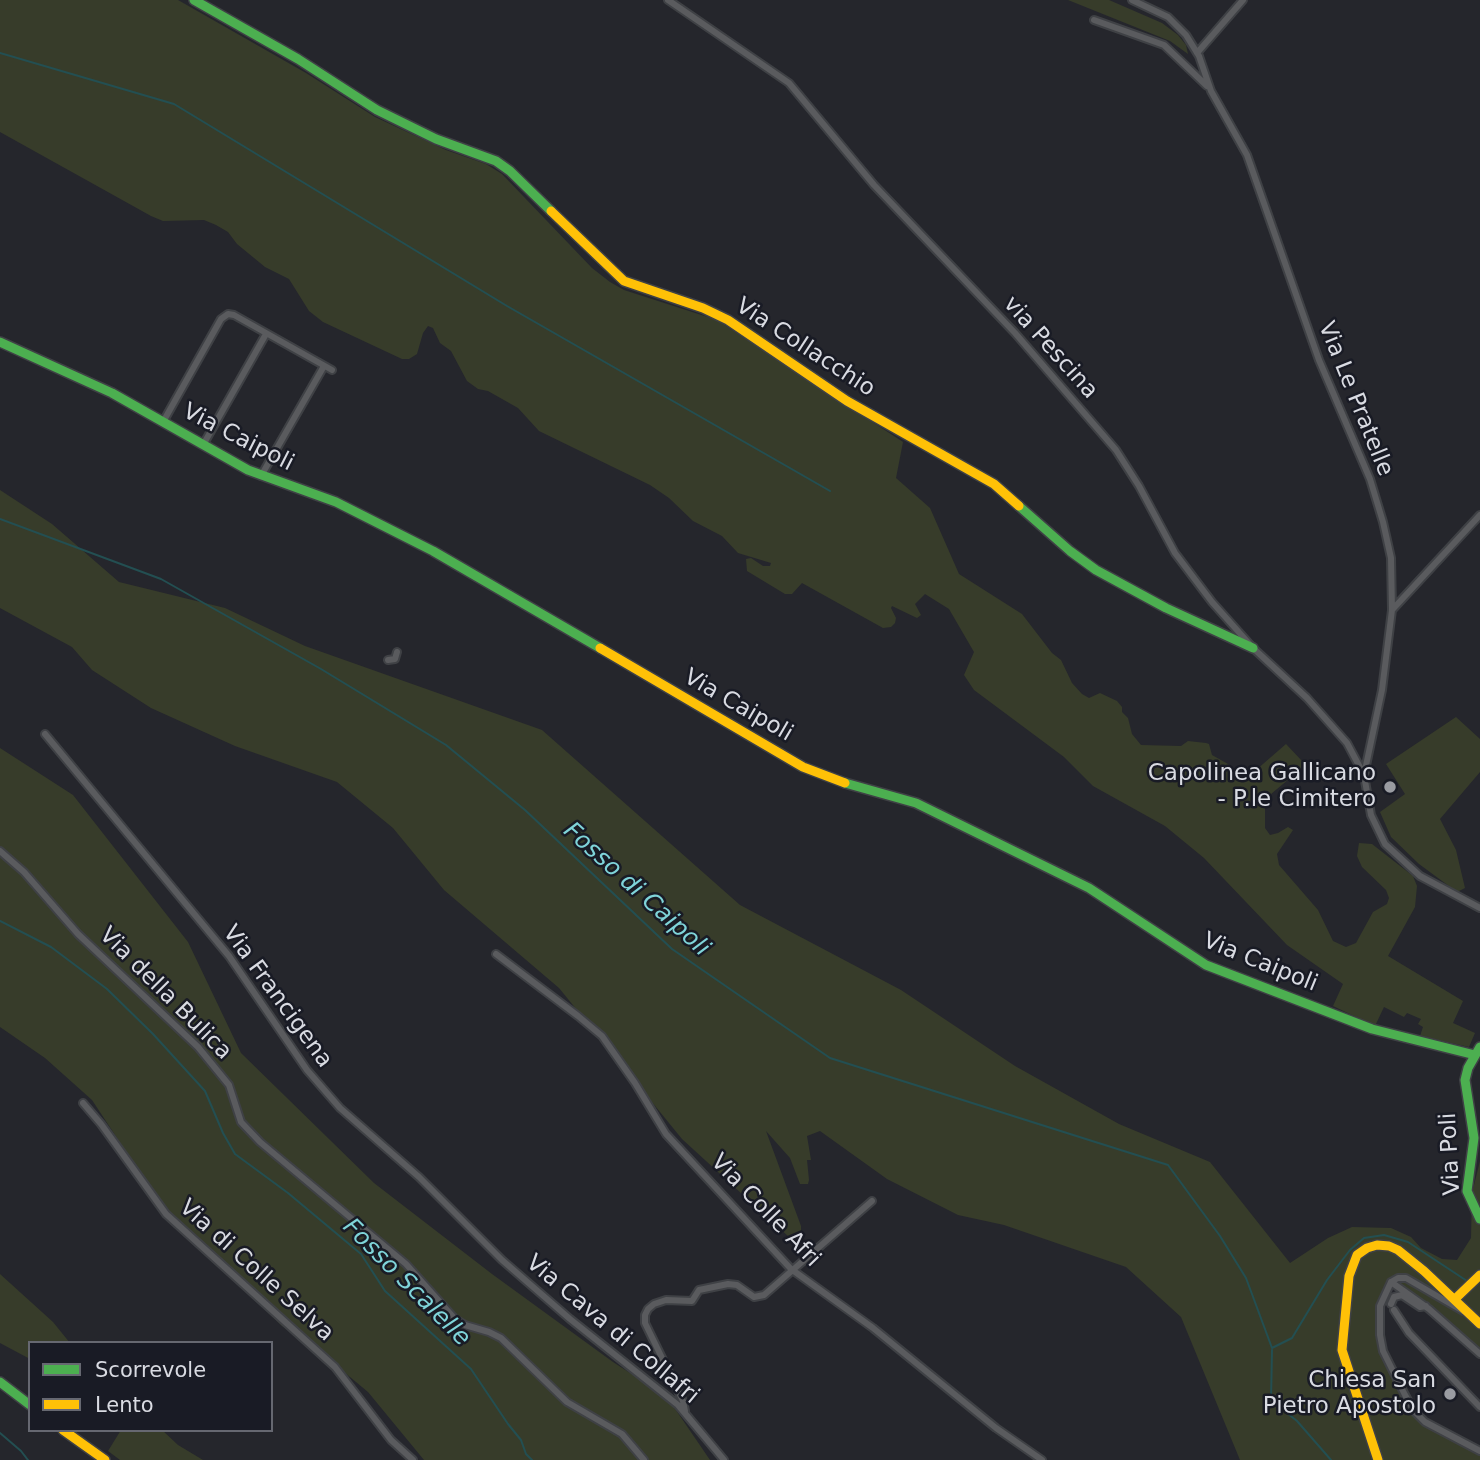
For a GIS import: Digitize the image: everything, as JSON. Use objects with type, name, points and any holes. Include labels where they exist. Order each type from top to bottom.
[{"type":"street","name":"Via Collacchio","points":[[194,0],[211,4],[377,110],[436,139],[501,163],[624,281],[708,310],[728,320],[847,401],[994,484],[1070,551],[1096,570],[1166,608],[1253,648]]},
{"type":"street","name":"via Pescina","points":[[668,0],[775,72],[796,91],[867,177],[1015,332],[1106,437],[1132,476],[1180,561],[1212,602],[1253,648],[1301,692],[1340,734],[1364,775]]},
{"type":"street","name":"Via Le Pratelle","points":[[1132,0],[1173,21],[1197,54],[1209,87],[1247,155],[1319,360],[1370,479],[1390,548],[1392,610],[1382,690],[1364,775]]},
{"type":"street","points":[[1197,54],[1243,0]]},
{"type":"street","points":[[1094,20],[1164,45],[1209,87]]},
{"type":"street","points":[[163,422],[221,319],[228,314],[332,370]]},
{"type":"street","points":[[203,444],[267,334]]},
{"type":"street","name":"Via Caipoli","points":[[0,342],[96,385],[261,476],[330,500],[440,555],[803,767],[829,778],[897,796],[923,806],[1089,888],[1206,965],[1365,1027],[1478,1053]]},
{"type":"street","points":[[261,476],[324,366]]},
{"type":"street","points":[[1392,610],[1480,515]]},
{"type":"street","points":[[388,660],[396,659],[397,652]]},
{"type":"street","name":"Via Francigena","points":[[45,734],[229,956],[325,1091],[364,1131],[419,1177],[502,1260]]},
{"type":"street","points":[[1364,775],[1371,815],[1385,844],[1420,876],[1478,908]]},
{"type":"street","name":"Via della Bulica","points":[[0,851],[24,872],[78,934],[198,1047],[229,1085],[241,1122],[260,1142],[406,1264],[455,1319],[501,1338],[566,1402],[622,1434],[644,1460]]},
{"type":"street","name":"Via Colle Afri","points":[[496,954],[602,1036],[666,1134],[791,1269],[873,1328],[996,1428],[1041,1460]]},
{"type":"street","name":"Via Poli","points":[[1478,1053],[1468,1068],[1465,1080],[1474,1138],[1467,1188],[1480,1219]]},
{"type":"street","name":"Via di Colle Selva","points":[[83,1103],[170,1218],[335,1367],[391,1440],[412,1460]]},
{"type":"street","points":[[685,1412],[683,1401],[646,1326],[648,1309],[666,1300],[692,1301],[699,1290],[728,1283],[737,1285],[751,1296],[761,1296],[872,1201]]},
{"type":"street","points":[[1378,1460],[1342,1350],[1346,1295],[1354,1259],[1371,1246],[1393,1247],[1420,1268],[1480,1324]]},
{"type":"street","name":"Via Cava di Collafri","points":[[502,1260],[685,1412],[724,1460]]},
{"type":"street","points":[[1455,1299],[1480,1275]]},
{"type":"street","points":[[1471,1315],[1406,1278],[1397,1278],[1391,1282],[1380,1306],[1380,1335],[1383,1352],[1414,1411],[1425,1422],[1480,1451]]},
{"type":"street","points":[[1391,1282],[1426,1306],[1480,1354]]},
{"type":"street","points":[[1426,1306],[1420,1307],[1402,1295],[1394,1297],[1393,1307],[1409,1333],[1480,1408]]},
{"type":"street","points":[[1,1386],[28,1404]]},
{"type":"street","points":[[66,1432],[105,1460]]},
{"type":"green space","points":[[0,0],[178,0],[306,73],[375,117],[446,150],[486,164],[502,174],[592,268],[610,282],[624,290],[717,320],[903,442],[896,478],[930,508],[959,574],[1022,614],[1052,653],[1061,660],[1072,683],[1082,694],[1089,698],[1100,693],[1117,701],[1128,718],[1132,734],[1141,745],[1181,746],[1188,741],[1206,743],[1209,744],[1212,755],[1228,764],[1238,774],[1248,777],[1286,744],[1302,761],[1301,769],[1265,799],[1265,828],[1270,835],[1288,827],[1293,830],[1277,854],[1279,865],[1318,910],[1333,941],[1346,947],[1356,943],[1373,912],[1387,904],[1389,898],[1386,890],[1362,867],[1357,856],[1359,843],[1372,844],[1413,876],[1417,886],[1415,907],[1388,956],[1463,1001],[1453,1023],[1475,1033],[1469,1047],[1420,1036],[1423,1027],[1418,1024],[1421,1019],[1407,1013],[1404,1017],[1384,1007],[1375,1026],[1333,1006],[1343,984],[1287,945],[1204,858],[1165,826],[1093,786],[1064,757],[974,690],[964,675],[974,652],[949,609],[925,594],[915,604],[921,615],[917,618],[892,606],[895,623],[891,627],[883,628],[802,583],[792,594],[785,594],[747,571],[746,559],[751,558],[763,566],[770,566],[771,563],[738,553],[722,536],[693,521],[669,498],[650,485],[539,431],[518,408],[467,381],[451,351],[440,343],[433,328],[428,326],[423,333],[417,354],[409,359],[402,359],[323,322],[309,311],[289,279],[265,267],[237,244],[228,232],[216,225],[204,220],[163,221],[151,216],[0,132]]},
{"type":"green space","points":[[1068,0],[1109,0],[1162,23],[1178,35],[1186,45],[1188,54],[1170,41]]},
{"type":"green space","points":[[0,490],[52,524],[119,582],[225,608],[305,646],[542,730],[740,905],[901,990],[1015,1066],[1119,1124],[1210,1162],[1290,1263],[1328,1238],[1352,1227],[1391,1228],[1411,1237],[1421,1248],[1442,1259],[1457,1260],[1471,1238],[1472,1193],[1480,1161],[1480,1349],[1432,1307],[1397,1283],[1390,1283],[1383,1296],[1383,1351],[1422,1420],[1480,1451],[1480,1460],[1240,1460],[1181,1317],[1126,1267],[1004,1225],[958,1215],[887,1179],[820,1131],[807,1136],[811,1160],[807,1160],[809,1180],[808,1184],[800,1184],[790,1158],[766,1131],[801,1226],[801,1248],[682,1139],[559,988],[444,890],[393,828],[337,782],[235,746],[151,708],[92,670],[72,647],[0,608]]},
{"type":"green space","points":[[1456,717],[1480,739],[1480,772],[1440,819],[1456,850],[1465,888],[1457,892],[1419,864],[1391,837],[1380,812],[1405,794],[1386,764]]},
{"type":"green space","points":[[0,748],[73,795],[188,942],[241,1053],[374,1183],[492,1274],[613,1362],[667,1397],[710,1460],[424,1460],[368,1392],[282,1326],[226,1272],[140,1182],[121,1144],[92,1100],[45,1058],[0,1027]]},
{"type":"green space","points":[[0,1274],[53,1322],[68,1341],[28,1341],[28,1358],[0,1343]]},
{"type":"green space","points":[[120,1432],[164,1432],[178,1445],[203,1460],[120,1460],[108,1451]]},
{"type":"waterway","points":[[0,53],[174,104],[507,306],[830,491]]},
{"type":"waterway","name":"Fosso di Caipoli","points":[[0,519],[161,579],[321,669],[446,745],[525,810],[672,949],[830,1058],[1168,1165],[1220,1236],[1246,1278],[1272,1348],[1292,1338],[1327,1280],[1350,1250],[1364,1238],[1384,1235],[1408,1242],[1467,1281]]},
{"type":"waterway","name":"Fosso Scalelle","points":[[0,921],[51,947],[107,989],[153,1034],[205,1091],[235,1154],[288,1193],[361,1254],[385,1291],[471,1369],[532,1460]]},
{"type":"waterway","name":"Fosso di Caipoli","points":[[1272,1350],[1271,1400],[1297,1421],[1331,1460]]},
{"type":"waterway","points":[[0,1433],[28,1460]]},
{"type":"traffic: fast","points":[[194,0],[298,59],[377,110],[436,139],[496,161],[551,211]]},
{"type":"traffic: fast","points":[[0,342],[112,393],[248,470],[336,502],[433,551],[600,648]]},
{"type":"traffic: fast","points":[[1019,506],[1096,570],[1166,608],[1253,648]]},
{"type":"traffic: fast","points":[[845,783],[916,803],[1089,888],[1206,965],[1372,1029],[1475,1055]]},
{"type":"traffic: fast","points":[[1480,1047],[1468,1068],[1465,1080],[1474,1138],[1467,1191],[1480,1219]]},
{"type":"traffic: fast","points":[[0,1382],[28,1403]]},
{"type":"traffic: slow","points":[[551,211],[624,281],[703,308],[728,320],[847,401],[994,484],[1019,506]]},
{"type":"traffic: slow","points":[[600,648],[803,767],[845,783]]},
{"type":"traffic: slow","points":[[1378,1460],[1342,1350],[1349,1276],[1357,1255],[1377,1245],[1398,1250],[1480,1324]]},
{"type":"traffic: slow","points":[[1455,1299],[1480,1275]]},
{"type":"traffic: slow","points":[[66,1432],[105,1460]]},
{"type":"place","name":"Capolinea Gallicano - P.le Cimitero","points":[[1390,787]]},
{"type":"place","name":"Chiesa San Pietro Apostolo","points":[[1450,1394]]}]
